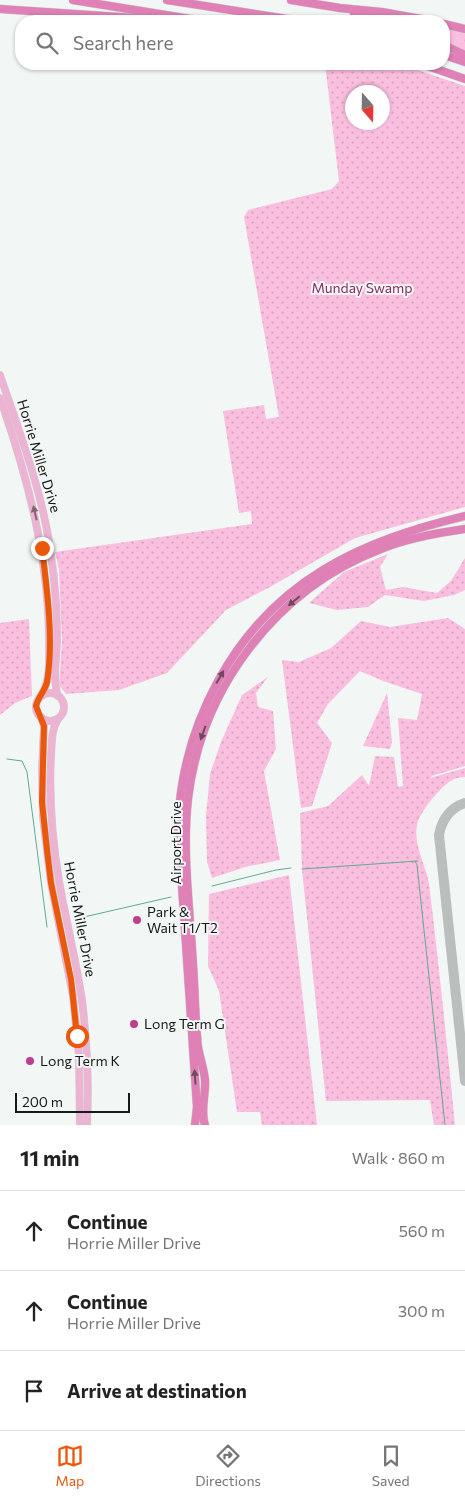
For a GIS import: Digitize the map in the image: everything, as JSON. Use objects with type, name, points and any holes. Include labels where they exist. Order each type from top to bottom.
[{"type":"highway","points":[[73,0],[166,15]]},
{"type":"highway","points":[[167,0],[262,15]]},
{"type":"highway","points":[[291,0],[399,15]]},
{"type":"highway","points":[[340,8],[363,15]]},
{"type":"highway","points":[[0,9],[90,15]]},
{"type":"highway","points":[[450,25],[465,29]]},
{"type":"highway","points":[[450,49],[465,56]]},
{"type":"highway","points":[[450,57],[465,62]]},
{"type":"highway","points":[[439,70],[465,79]]},
{"type":"highway","points":[[378,543],[416,529],[465,516]]},
{"type":"highway","points":[[378,543],[410,533],[465,521]]},
{"type":"highway","name":"Airport Drive","points":[[205,1125],[203,1114],[205,1084],[198,1044],[186,826],[194,763],[214,705],[233,670],[258,637],[288,606],[320,581],[380,549],[424,536],[465,528]]},
{"type":"highway","name":"Airport Drive","points":[[195,1125],[197,1107],[178,838],[181,790],[191,744],[204,709],[218,680],[240,646],[265,618],[287,596],[315,575],[352,554],[378,543]]},
{"type":"main road","name":"Horrie Miller Drive","points":[[0,375],[35,479],[46,524],[56,594],[56,685],[58,696]]},
{"type":"main road","name":"Horrie Miller Drive","points":[[0,398],[27,482],[42,548],[47,597],[49,662],[47,683],[39,698]]},
{"type":"main road","points":[[50,693],[58,696],[63,701],[64,708],[61,716],[58,719],[49,721],[41,718],[36,710],[39,698],[50,693]]},
{"type":"main road","name":"Horrie Miller Drive","points":[[41,718],[44,726],[42,770],[43,817],[51,883],[73,996],[79,1056],[80,1125]]},
{"type":"main road","name":"Horrie Miller Drive","points":[[58,719],[52,734],[52,818],[59,880],[82,1002],[88,1069],[87,1125]]},
{"type":"green space","points":[[450,28],[465,32],[465,51],[450,44]]},
{"type":"green space","name":"Munday Swamp","points":[[326,70],[418,70],[465,86],[465,507],[355,538],[226,610],[167,673],[119,690],[66,694],[59,685],[62,642],[59,569],[55,552],[252,524],[251,511],[239,513],[223,411],[264,405],[266,419],[279,417],[244,217],[248,210],[332,189],[339,181]]},
{"type":"green space","points":[[388,554],[380,567],[386,590],[403,587],[437,593],[451,581],[465,558],[465,590],[454,595],[424,601],[385,595],[368,607],[337,610],[309,603],[344,572]]},
{"type":"green space","points":[[448,618],[465,629],[465,766],[430,778],[465,768],[465,777],[446,784],[436,794],[422,814],[416,832],[418,847],[429,884],[455,1125],[434,1125],[430,1100],[326,1101],[302,869],[300,813],[328,806],[362,775],[369,786],[375,756],[394,757],[398,787],[403,786],[398,718],[417,720],[422,694],[360,671],[328,704],[317,723],[332,743],[312,806],[301,808],[282,660],[299,662],[331,648],[361,621],[390,627]]},
{"type":"green space","points":[[29,619],[32,696],[15,703],[0,715],[0,623]]},
{"type":"green space","points":[[268,677],[256,693],[258,707],[273,711],[276,749],[264,771],[280,860],[245,867],[212,878],[207,862],[206,816],[210,774],[221,742],[242,695]]},
{"type":"green space","points":[[387,693],[392,742],[390,749],[363,746]]},
{"type":"green space","points":[[289,875],[317,1125],[262,1125],[260,1112],[237,1112],[219,991],[208,966],[209,894]]},
{"type":"waterway","points":[[7,759],[22,761],[27,772],[47,927]]},
{"type":"waterway","points":[[415,861],[417,865],[445,1125]]},
{"type":"waterway","points":[[302,869],[418,861]]},
{"type":"waterway","points":[[212,886],[291,868]]},
{"type":"waterway","points":[[84,917],[171,897]]},
{"type":"taxiway","points":[[465,803],[451,811],[442,824],[439,835],[465,1081]]},
{"type":"place","name":"Park & Wait T1/T2","points":[[137,920]]},
{"type":"place","name":"Long Term G","points":[[134,1024]]},
{"type":"place","name":"Long Term K","points":[[30,1061]]},
{"type":"route","points":[[42,548],[49,637],[47,683],[36,706],[44,726],[42,770],[43,817],[51,883],[71,979],[77,1036]]}]
